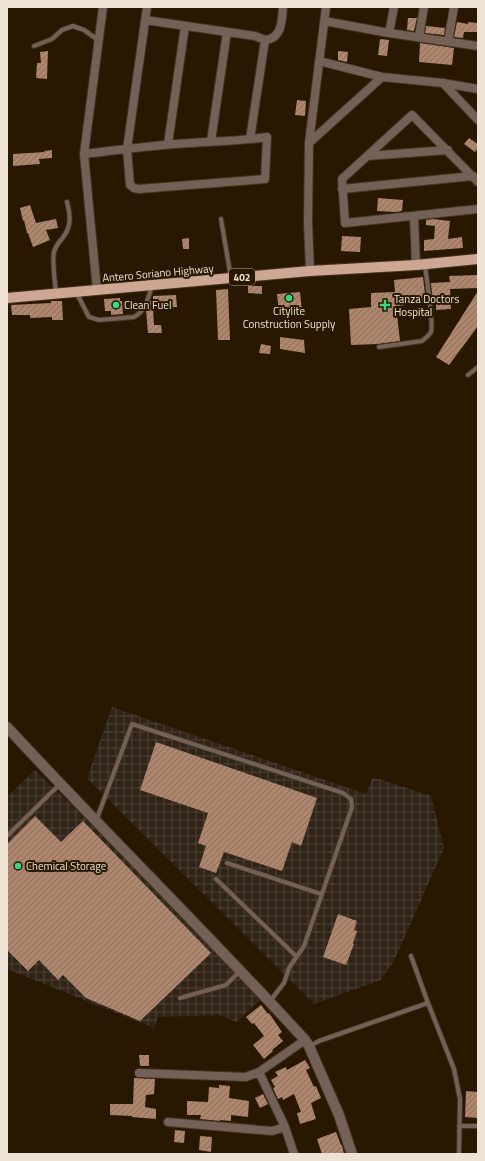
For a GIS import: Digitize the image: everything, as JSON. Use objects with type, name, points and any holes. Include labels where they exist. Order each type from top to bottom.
[{"type":"main road","name":"Antero Soriano Highway","points":[[7,298],[310,271],[478,259]]},
{"type":"street","points":[[97,290],[84,154],[103,7]]},
{"type":"street","points":[[84,154],[127,149],[168,144],[250,140],[267,137],[265,179],[139,190],[130,185],[127,149],[147,7]]},
{"type":"street","points":[[145,20],[256,36],[266,40],[271,40],[280,28],[283,7]]},
{"type":"street","points":[[310,271],[308,223],[309,143],[326,7]]},
{"type":"street","points":[[389,33],[394,7]]},
{"type":"street","points":[[419,37],[424,7]]},
{"type":"street","points":[[448,42],[454,7]]},
{"type":"street","points":[[324,21],[448,42],[478,44]]},
{"type":"street","points":[[168,144],[185,26]]},
{"type":"street","points":[[212,141],[227,32]]},
{"type":"street","points":[[250,140],[266,40]]},
{"type":"street","points":[[319,61],[382,77],[443,83],[478,89]]},
{"type":"street","points":[[309,143],[382,77]]},
{"type":"street","points":[[443,83],[478,120]]},
{"type":"street","points":[[475,179],[412,115],[342,179],[345,223],[478,209]]},
{"type":"street","points":[[367,156],[448,150]]},
{"type":"street","points":[[342,189],[475,179]]},
{"type":"street","points":[[414,216],[420,264]]},
{"type":"street","points":[[7,727],[60,784],[270,1001],[307,1043],[339,1115],[352,1154]]},
{"type":"street","points":[[139,1073],[246,1077],[259,1072],[307,1043]]},
{"type":"street","points":[[259,1072],[285,1127],[294,1154]]},
{"type":"street","points":[[168,1122],[272,1131],[285,1127]]},
{"type":"lane","points":[[34,46],[52,39],[62,30],[73,26],[84,30],[98,40]]},
{"type":"lane","points":[[56,293],[54,253],[57,244],[64,236],[68,228],[70,217],[67,202]]},
{"type":"lane","points":[[221,219],[231,278]]},
{"type":"lane","points":[[379,347],[422,341],[427,337],[431,330],[430,309],[420,264]]},
{"type":"lane","points":[[76,292],[89,317],[100,320],[134,317],[144,309],[152,285]]},
{"type":"lane","points":[[468,375],[478,367]]},
{"type":"lane","points":[[96,821],[132,724],[343,793],[351,799],[352,807],[304,946],[289,968],[284,984],[270,1001]]},
{"type":"lane","points":[[7,836],[60,784]]},
{"type":"lane","points":[[227,863],[322,894]]},
{"type":"lane","points":[[216,878],[296,956]]},
{"type":"lane","points":[[411,956],[454,1069],[460,1099],[459,1154]]},
{"type":"lane","points":[[180,998],[226,985],[241,971]]},
{"type":"lane","points":[[307,1043],[319,1041],[428,1003]]},
{"type":"lane","points":[[460,1126],[478,1126]]},
{"type":"shaded area","points":[[112,707],[366,794],[373,777],[431,796],[444,848],[394,961],[381,980],[314,1004],[87,778]]},
{"type":"shaded area","points":[[35,770],[82,815],[261,999],[236,1022],[219,1015],[158,1017],[154,1028],[7,969],[7,797]]},
{"type":"building","points":[[408,18],[417,18],[414,31],[407,30]]},
{"type":"building","points":[[457,22],[468,24],[468,22],[477,23],[477,32],[464,32],[463,38],[454,37]]},
{"type":"building","points":[[426,26],[445,28],[444,35],[425,33]]},
{"type":"building","points":[[380,39],[389,40],[387,56],[378,55]]},
{"type":"building","points":[[420,43],[454,48],[452,65],[419,62]]},
{"type":"building","points":[[48,51],[47,79],[36,78],[37,63],[41,63],[40,52]]},
{"type":"building","points":[[338,51],[348,52],[347,62],[338,60]]},
{"type":"building","points":[[297,100],[306,101],[305,116],[295,115]]},
{"type":"building","points":[[469,138],[478,144],[478,148],[475,152],[464,144]]},
{"type":"building","points":[[52,150],[52,158],[39,159],[40,164],[13,166],[13,154],[45,152],[44,151]]},
{"type":"building","points":[[378,198],[403,200],[402,211],[377,211]]},
{"type":"building","points":[[30,205],[36,223],[56,219],[58,228],[46,230],[50,240],[33,247],[27,233],[24,220],[23,221],[20,208]]},
{"type":"building","points":[[433,219],[450,221],[448,239],[462,237],[463,248],[424,251],[424,240],[434,239],[435,226],[426,225],[426,220]]},
{"type":"building","points":[[342,236],[361,237],[360,252],[341,251]]},
{"type":"building","points":[[189,238],[189,249],[183,249],[182,239]]},
{"type":"building","points":[[478,275],[478,288],[450,289],[451,309],[436,310],[436,302],[433,303],[431,283],[450,282],[449,276]]},
{"type":"building","points":[[423,277],[426,303],[396,306],[400,341],[351,345],[349,309],[371,307],[371,293],[395,292],[394,280]]},
{"type":"building","points":[[248,286],[262,286],[262,294],[248,293]]},
{"type":"building","points":[[228,289],[230,340],[218,340],[216,290]]},
{"type":"building","points":[[478,291],[478,326],[449,365],[436,357]]},
{"type":"building","points":[[300,292],[302,311],[279,313],[277,294]]},
{"type":"building","points":[[176,295],[177,307],[153,308],[154,325],[161,325],[162,333],[148,333],[146,310],[151,300],[153,300],[153,296]]},
{"type":"building","points":[[120,298],[120,301],[122,301],[123,314],[111,315],[111,311],[105,311],[104,299]]},
{"type":"building","points":[[51,301],[62,301],[63,320],[52,320],[52,317],[30,318],[30,315],[12,315],[11,305],[51,303]]},
{"type":"building","points":[[280,337],[304,340],[305,353],[280,349]]},
{"type":"building","points":[[261,344],[271,346],[270,354],[259,353]]},
{"type":"building","points":[[156,742],[317,798],[301,846],[292,842],[282,871],[224,852],[216,873],[199,867],[206,846],[198,843],[208,813],[140,790]]},
{"type":"building","points":[[35,816],[61,842],[83,821],[211,953],[140,1021],[86,998],[63,975],[58,980],[39,960],[28,971],[7,950],[7,844]]},
{"type":"building","points":[[338,914],[357,921],[354,930],[357,931],[354,944],[346,965],[323,957]]},
{"type":"building","points":[[261,1005],[268,1014],[269,1013],[282,1032],[278,1035],[283,1041],[264,1059],[253,1045],[264,1036],[254,1023],[252,1024],[246,1017]]},
{"type":"building","points":[[139,1055],[149,1055],[149,1066],[140,1066]]},
{"type":"building","points":[[305,1060],[310,1068],[306,1070],[314,1087],[316,1086],[321,1098],[311,1103],[316,1119],[300,1124],[297,1113],[301,1112],[294,1094],[283,1100],[282,1097],[278,1099],[273,1088],[275,1087],[271,1080],[278,1076],[275,1072],[286,1067],[287,1070]]},
{"type":"building","points":[[134,1078],[155,1079],[154,1094],[146,1095],[145,1107],[156,1109],[156,1119],[110,1115],[110,1104],[133,1104]]},
{"type":"building","points":[[219,1085],[230,1086],[229,1098],[249,1101],[248,1117],[231,1115],[231,1121],[220,1121],[200,1119],[201,1115],[187,1115],[187,1101],[208,1102],[209,1087],[219,1088]]},
{"type":"building","points":[[466,1091],[478,1092],[478,1118],[465,1117]]},
{"type":"building","points":[[263,1094],[268,1104],[260,1108],[255,1098]]},
{"type":"building","points":[[175,1130],[185,1131],[184,1143],[174,1142]]},
{"type":"building","points":[[336,1132],[344,1154],[322,1154],[317,1139]]},
{"type":"building","points":[[200,1136],[212,1137],[211,1152],[199,1150]]},
{"type":"place","name":"Citylite Construction Supply","points":[[289,298]]},
{"type":"place","name":"Clean Fuel","points":[[116,305]]},
{"type":"place","name":"Tanza Doctors Hospital","points":[[385,305]]},
{"type":"place","name":"Chemical Storage","points":[[18,866]]}]
